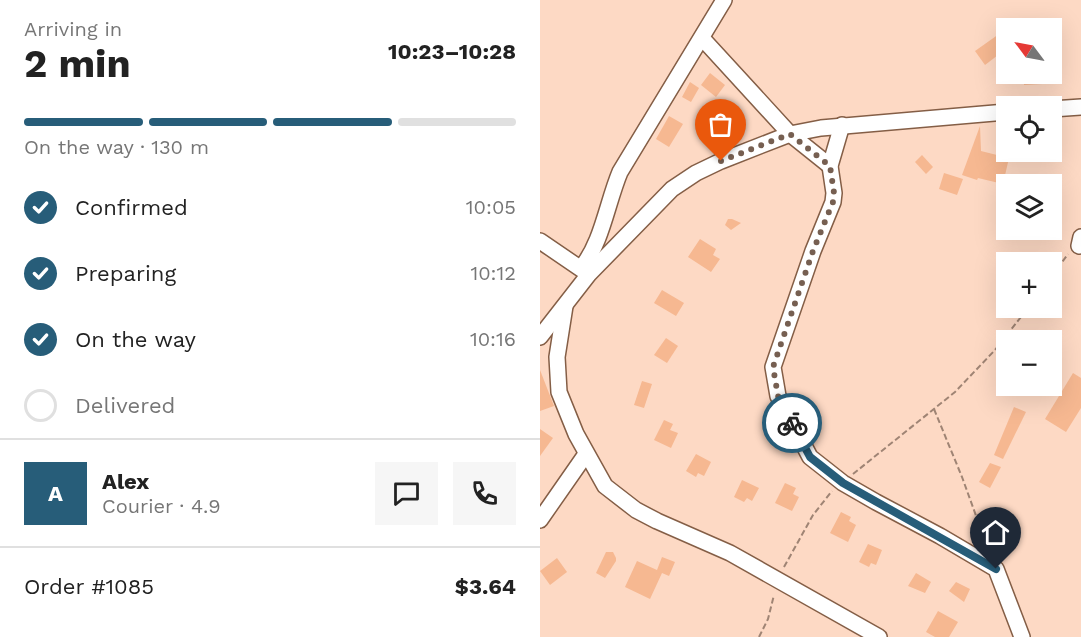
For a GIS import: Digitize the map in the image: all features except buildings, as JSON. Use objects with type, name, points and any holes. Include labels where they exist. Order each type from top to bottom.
[{"type":"street","points":[[585,271],[587,261],[600,234],[610,196],[620,172],[724,0]]},
{"type":"street","points":[[702,38],[790,134],[830,166]]},
{"type":"street","points":[[1062,108],[1081,106]]},
{"type":"street","points":[[540,337],[566,303],[585,271],[672,189],[696,173],[790,134],[842,125],[996,113]]},
{"type":"street","points":[[842,125],[830,166],[833,202],[813,251],[773,367],[778,396],[810,457],[843,483],[996,569],[1022,637]]},
{"type":"street","points":[[540,241],[585,271]]},
{"type":"street","points":[[566,303],[557,357],[559,392],[576,434],[605,486],[636,510],[730,553],[778,578],[879,637]]},
{"type":"street","points":[[540,520],[586,453]]},
{"type":"path","points":[[1062,263],[1080,242]]},
{"type":"path","points":[[759,637],[768,619],[778,578],[813,514],[827,496],[955,392],[995,350],[1020,318]]},
{"type":"path","points":[[934,410],[962,477],[988,549]]},
{"type":"way so far","points":[[721,161],[790,134],[830,166],[833,202],[813,251],[773,367],[778,396],[792,423]]},
{"type":"route","points":[[792,423],[810,457],[843,483],[996,569]]}]
